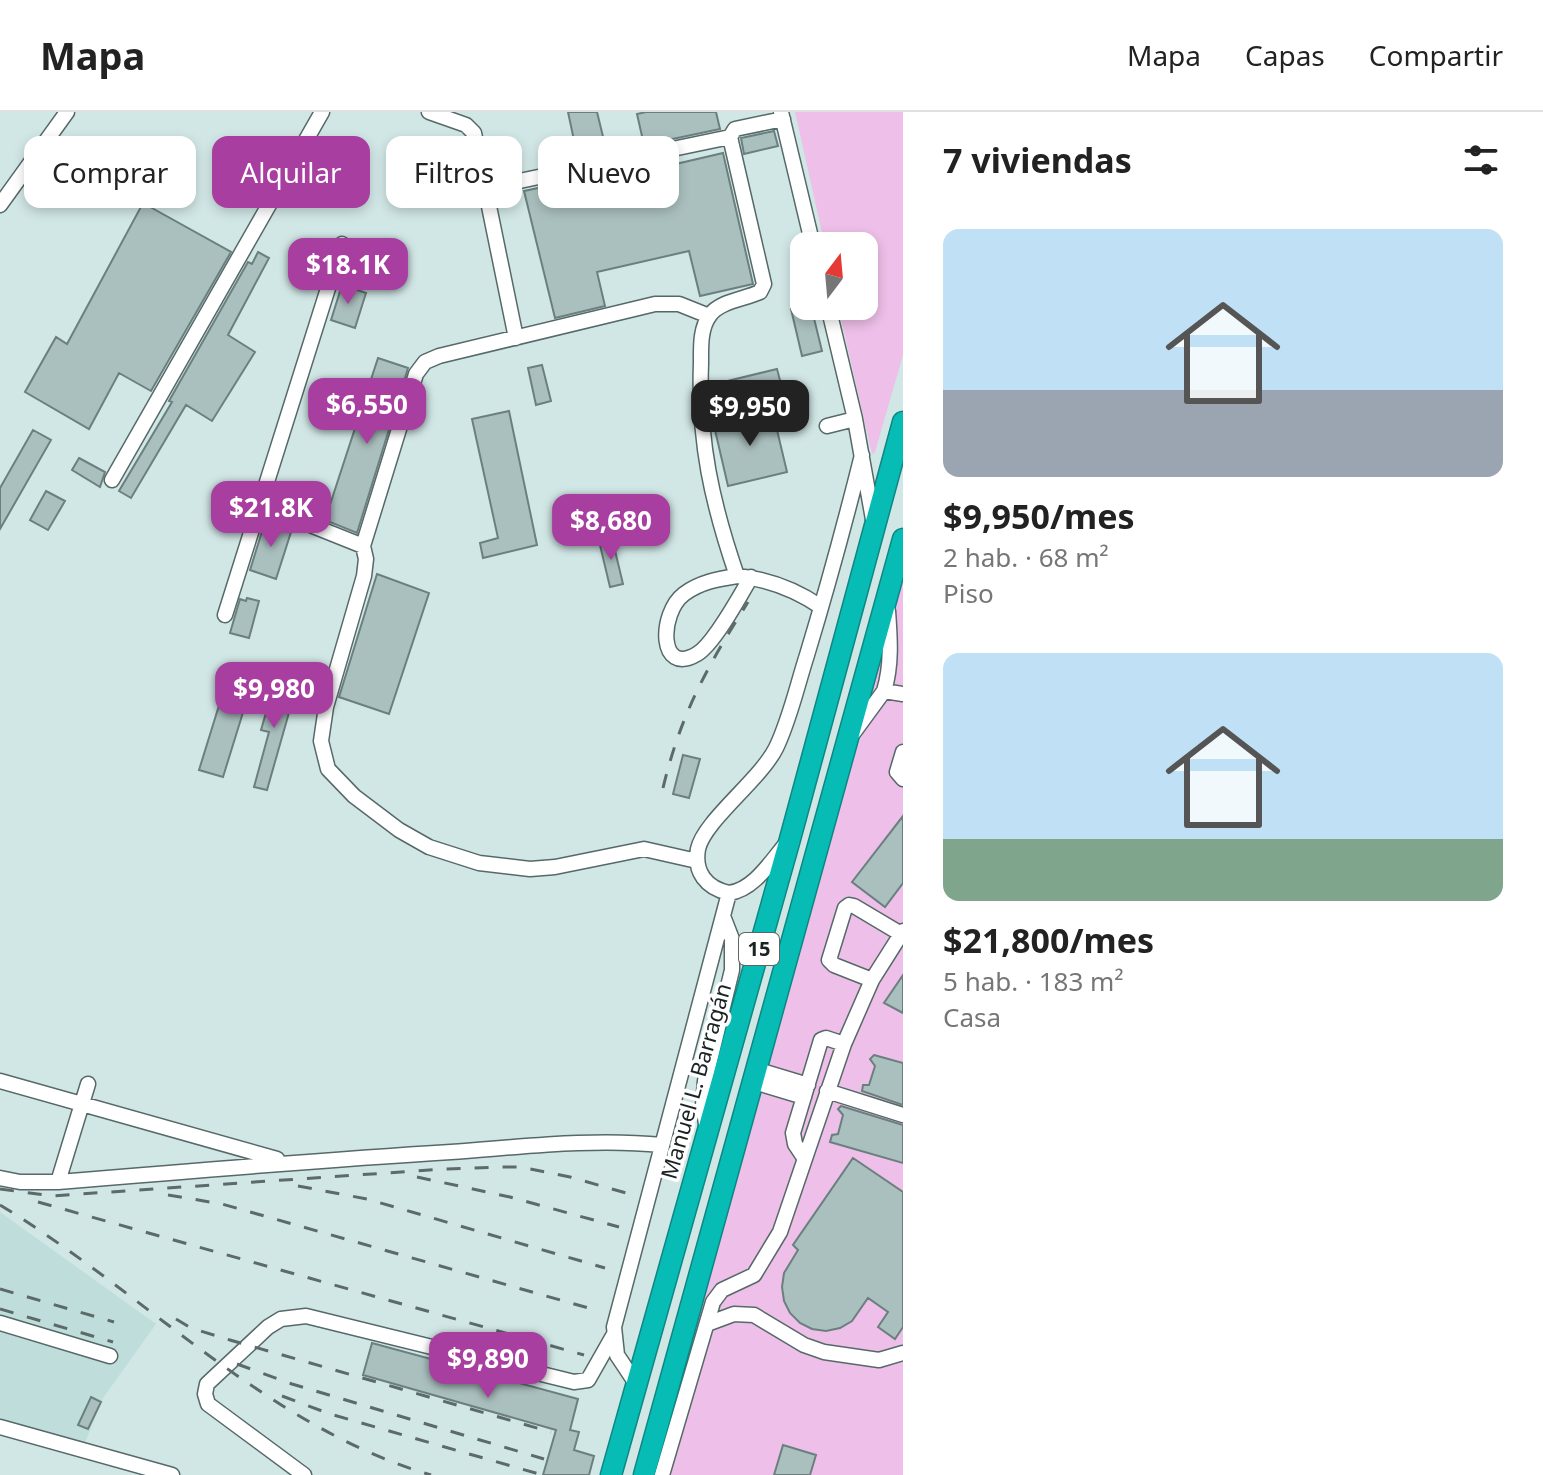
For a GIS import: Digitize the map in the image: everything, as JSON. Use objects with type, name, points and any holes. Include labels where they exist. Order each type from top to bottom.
[{"type":"highway","name":"Manuel L. Barragán","points":[[611,1475],[790,839],[903,422]]},
{"type":"highway","name":"15","points":[[646,1474],[753,1075],[903,539]]},
{"type":"highway","points":[[637,1385],[648,1411],[646,1474]]},
{"type":"lane","points":[[0,205],[67,112]]},
{"type":"lane","points":[[112,480],[322,112]]},
{"type":"lane","points":[[429,112],[466,125],[473,136]]},
{"type":"lane","points":[[744,577],[712,495],[701,429],[701,343],[709,316],[721,307],[760,292],[764,284],[730,137],[735,129],[782,116],[810,232]]},
{"type":"lane","points":[[522,180],[730,137]]},
{"type":"lane","points":[[490,208],[516,338]]},
{"type":"lane","points":[[225,615],[342,244]]},
{"type":"lane","points":[[697,861],[644,849],[530,869],[479,863],[429,847],[399,830],[338,783],[323,756],[322,725],[364,576],[366,559],[363,546],[420,367],[430,359],[655,304],[679,304],[709,316]]},
{"type":"lane","points":[[831,320],[855,419],[875,526]]},
{"type":"lane","points":[[827,426],[855,419]]},
{"type":"lane","points":[[863,461],[887,477]]},
{"type":"lane","points":[[790,839],[756,878],[743,888],[729,893],[704,881],[697,861],[699,845],[708,829],[758,775],[776,748],[863,461]]},
{"type":"lane","points":[[258,504],[363,546]]},
{"type":"lane","points":[[744,577],[701,651],[687,658],[674,655],[667,646],[665,631],[677,600],[700,584],[744,577],[792,590],[821,607]]},
{"type":"lane","points":[[846,744],[897,668],[887,599]]},
{"type":"lane","points":[[884,691],[903,694]]},
{"type":"lane","points":[[903,751],[897,772],[903,779]]},
{"type":"lane","points":[[304,1475],[208,1404],[205,1394],[207,1384],[268,1327],[281,1319],[306,1316],[574,1382],[588,1380],[613,1336],[729,893]]},
{"type":"lane","points":[[646,1474],[717,1296],[722,1290],[754,1275],[787,1218],[844,1044],[872,980],[902,933],[849,905],[845,908],[829,960],[834,965],[872,980]]},
{"type":"lane","points":[[707,1129],[703,1105],[705,1081],[730,986],[734,953],[723,916]]},
{"type":"lane","points":[[805,1159],[793,1139],[822,1038],[844,1044]]},
{"type":"lane","points":[[753,1075],[806,1091]]},
{"type":"lane","points":[[0,1081],[288,1162]]},
{"type":"lane","points":[[58,1182],[88,1084]]},
{"type":"lane","points":[[827,1091],[903,1115]]},
{"type":"lane","points":[[0,1178],[20,1182],[58,1182],[288,1162],[593,1142],[662,1145]]},
{"type":"lane","points":[[707,1324],[734,1314],[754,1315],[804,1345],[824,1352],[879,1360],[903,1353]]},
{"type":"lane","points":[[0,1323],[110,1356]]},
{"type":"lane","points":[[613,1336],[617,1355],[637,1385]]},
{"type":"lane","points":[[0,1427],[172,1475]]},
{"type":"shaded area","points":[[795,112],[903,112],[903,355],[872,454],[841,320],[878,320],[878,232],[822,232]]},
{"type":"shaded area","points":[[903,579],[903,1475],[652,1475]]},
{"type":"shaded area","points":[[0,1212],[156,1324],[103,1398],[80,1455],[0,1432]]},
{"type":"building","points":[[568,112],[597,112],[603,136],[573,136]]},
{"type":"building","points":[[716,112],[720,129],[679,138],[642,136],[637,114]]},
{"type":"building","points":[[774,131],[778,146],[744,154],[741,138]]},
{"type":"building","points":[[723,153],[753,284],[700,296],[689,251],[597,272],[605,306],[555,318],[524,191],[538,188],[538,208],[679,208],[679,163]]},
{"type":"building","points":[[140,208],[152,208],[231,252],[151,391],[119,373],[89,429],[25,392],[56,337],[67,344]]},
{"type":"building","points":[[258,252],[269,258],[228,335],[255,352],[212,421],[186,405],[131,498],[119,491],[172,402],[169,401],[248,262],[252,264]]},
{"type":"building","points":[[342,285],[366,293],[355,328],[331,320]]},
{"type":"building","points":[[794,320],[814,320],[822,351],[802,356]]},
{"type":"building","points":[[378,358],[408,368],[357,533],[325,520]]},
{"type":"building","points":[[542,365],[551,401],[536,405],[528,368]]},
{"type":"building","points":[[777,369],[781,384],[722,397],[719,383]]},
{"type":"building","points":[[772,409],[787,472],[728,486],[715,430],[723,428],[721,420]]},
{"type":"building","points":[[509,411],[537,545],[483,558],[480,543],[498,538],[472,419]]},
{"type":"building","points":[[33,430],[51,440],[0,529],[0,488]]},
{"type":"building","points":[[79,458],[105,472],[100,487],[72,470]]},
{"type":"building","points":[[46,491],[65,501],[48,530],[30,520]]},
{"type":"building","points":[[269,519],[292,529],[276,579],[250,570],[265,522],[268,523]]},
{"type":"building","points":[[612,538],[623,584],[610,587],[599,541]]},
{"type":"building","points":[[377,574],[429,593],[389,714],[339,697]]},
{"type":"building","points":[[247,598],[259,601],[249,638],[230,633],[240,599],[246,601]]},
{"type":"building","points":[[230,670],[254,677],[223,777],[199,770]]},
{"type":"building","points":[[275,682],[296,688],[267,790],[254,787],[269,732],[261,730]]},
{"type":"building","points":[[683,755],[700,759],[689,798],[673,794]]},
{"type":"building","points":[[903,816],[903,883],[885,907],[852,882]]},
{"type":"building","points":[[903,975],[903,1013],[884,1003]]},
{"type":"building","points":[[874,1055],[903,1063],[903,1105],[862,1091],[863,1085],[869,1085],[875,1066],[870,1059]]},
{"type":"building","points":[[841,1106],[903,1125],[903,1163],[830,1142],[832,1135],[838,1134],[843,1115],[838,1109]]},
{"type":"building","points":[[853,1158],[903,1192],[903,1327],[895,1339],[878,1327],[888,1312],[868,1298],[852,1321],[826,1331],[800,1323],[784,1301],[784,1273],[798,1250],[793,1245]]},
{"type":"building","points":[[372,1343],[578,1399],[570,1430],[579,1432],[574,1450],[594,1456],[589,1475],[543,1475],[556,1430],[363,1375]]},
{"type":"building","points":[[91,1397],[101,1402],[88,1429],[78,1425]]},
{"type":"building","points":[[783,1445],[816,1455],[810,1475],[774,1475]]},
{"type":"railway","points":[[663,788],[678,736],[697,691],[748,602]]},
{"type":"railway","points":[[0,1189],[52,1196],[444,1169],[521,1167],[633,1195]]},
{"type":"railway","points":[[417,1177],[510,1197],[619,1227]]},
{"type":"railway","points":[[298,1186],[367,1199],[605,1268]]},
{"type":"railway","points":[[168,1195],[222,1204],[599,1311]]},
{"type":"railway","points":[[38,1202],[584,1355]]},
{"type":"railway","points":[[0,1205],[105,1277],[260,1391],[314,1424],[371,1453],[431,1475]]},
{"type":"railway","points":[[0,1289],[114,1322]]},
{"type":"railway","points":[[0,1309],[113,1342]]},
{"type":"railway","points":[[176,1319],[191,1328],[230,1340],[551,1432]]},
{"type":"railway","points":[[237,1364],[292,1384],[544,1459]]},
{"type":"railway","points":[[282,1396],[330,1414],[539,1474]]}]
